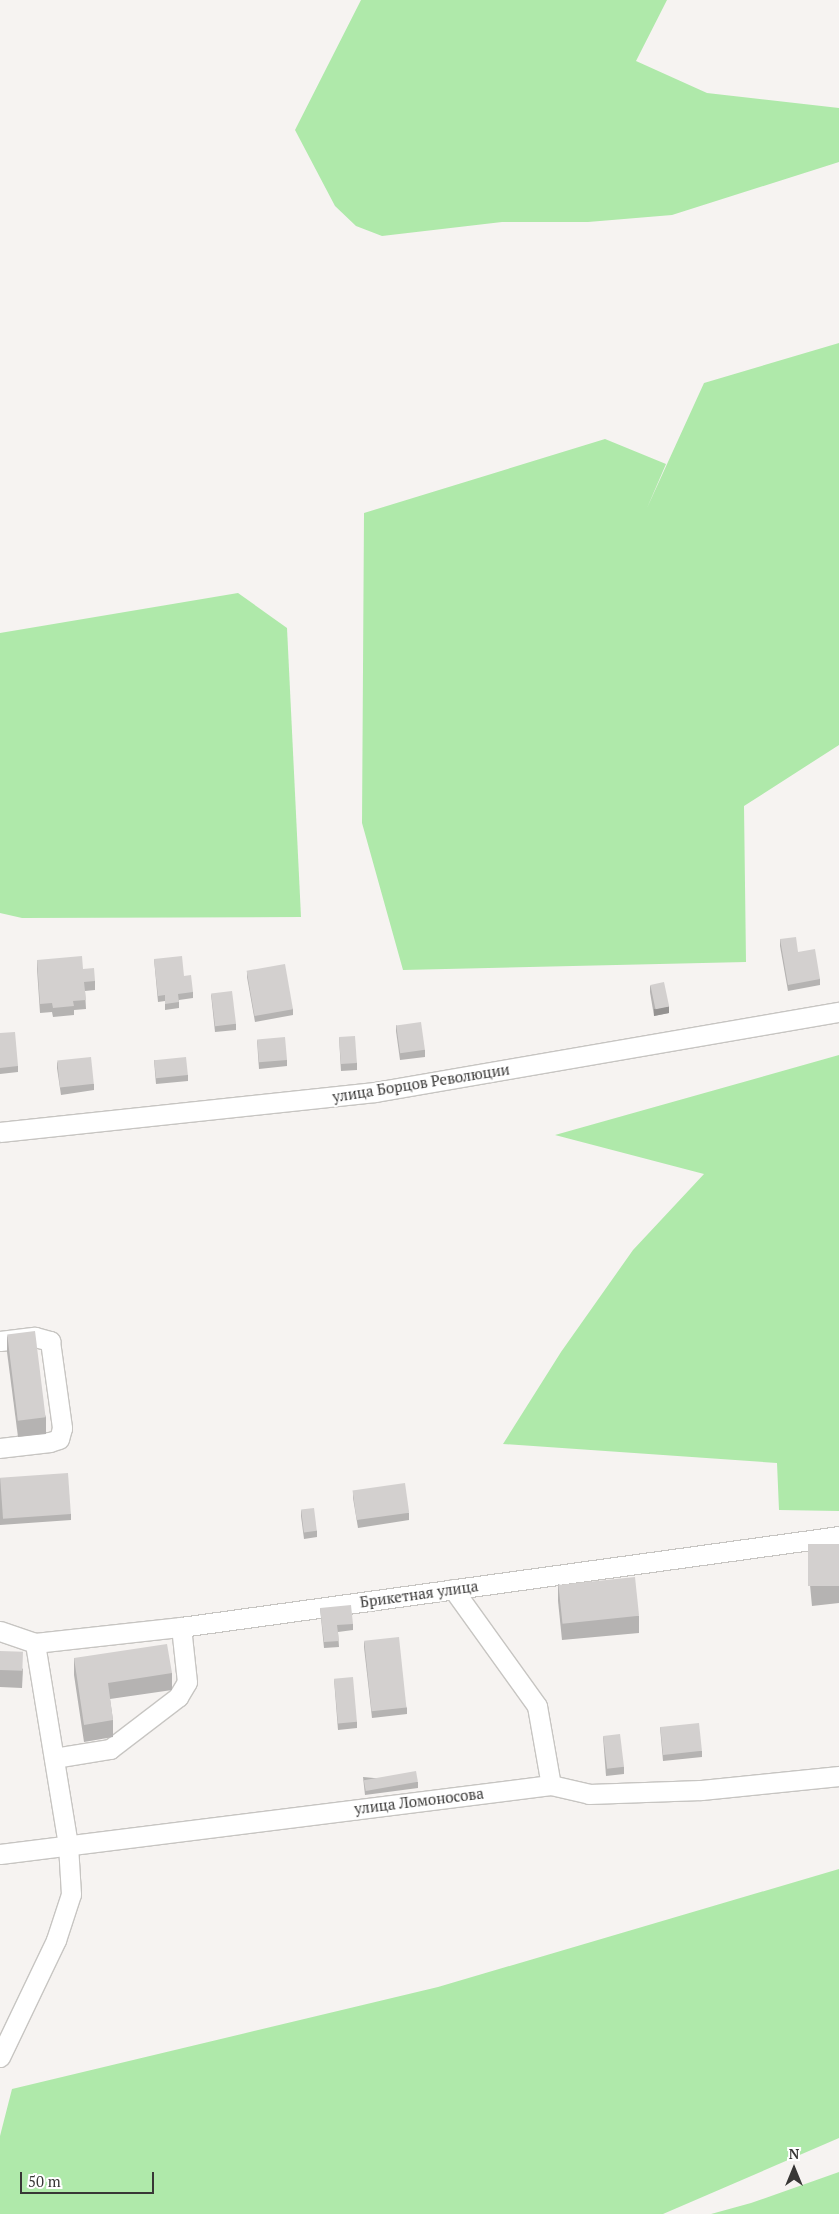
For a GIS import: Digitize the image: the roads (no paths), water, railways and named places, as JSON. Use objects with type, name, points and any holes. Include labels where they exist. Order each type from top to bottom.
[{"type":"street","name":"улица Борцов Революции","points":[[0,1132],[375,1092],[839,1012]]},
{"type":"street","points":[[0,1341],[35,1337],[50,1341],[62,1428],[58,1439],[50,1442],[0,1448]]},
{"type":"street","name":"Брикетная улица","points":[[0,1631],[35,1643],[180,1627],[839,1536]]},
{"type":"street","points":[[453,1589],[537,1706],[550,1785]]},
{"type":"street","points":[[54,1758],[110,1748],[178,1697],[187,1682],[180,1627]]},
{"type":"street","points":[[0,2057],[56,1940],[71,1894],[68,1845],[35,1643]]},
{"type":"street","name":"улица Ломоносова","points":[[0,1854],[550,1785],[590,1794],[701,1790],[839,1776]]}]
